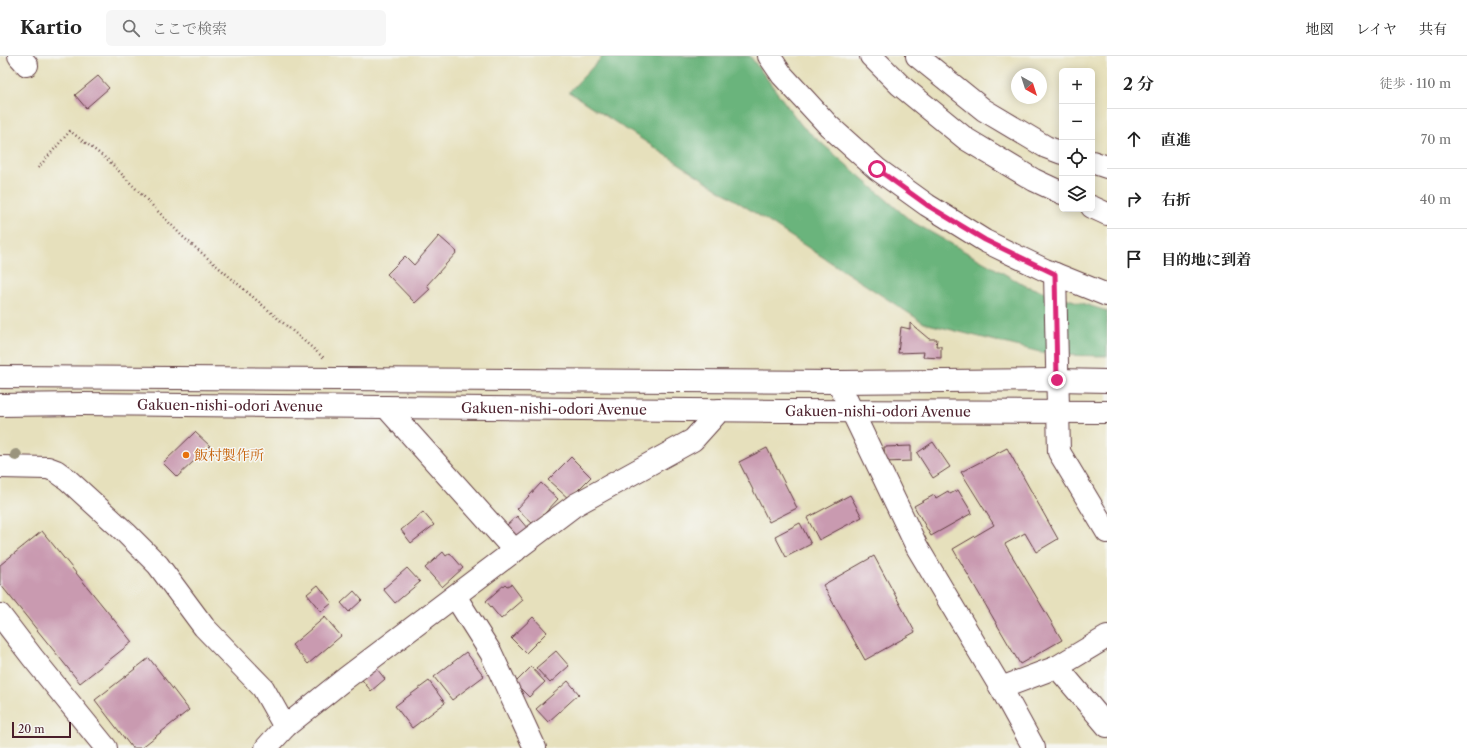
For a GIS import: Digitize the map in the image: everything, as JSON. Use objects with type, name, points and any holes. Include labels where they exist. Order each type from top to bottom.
[{"type":"main road","points":[[769,56],[782,75],[830,126],[877,169],[927,205],[985,240],[1055,274],[1107,295]]},
{"type":"main road","points":[[871,56],[900,85],[966,139],[1034,180],[1059,192]]},
{"type":"main road","points":[[917,56],[984,110],[1046,148],[1059,152]]},
{"type":"main road","points":[[1095,163],[1107,167]]},
{"type":"main road","points":[[1095,208],[1107,214]]},
{"type":"main road","points":[[1055,274],[1059,452],[1107,532]]},
{"type":"main road","name":"Gakuen-nishi-odori Avenue","points":[[0,377],[838,382],[1107,381]]},
{"type":"main road","points":[[838,382],[917,547],[1001,688],[1034,748]]},
{"type":"main road","name":"Gakuen-nishi-odori Avenue","points":[[0,405],[83,404],[853,411],[1058,410],[1107,412]]},
{"type":"main road","points":[[386,407],[515,551]]},
{"type":"main road","points":[[266,748],[285,727],[346,678],[575,505],[693,440],[720,410]]},
{"type":"main road","points":[[0,467],[48,468],[56,471],[68,479],[158,565],[204,627],[263,688],[285,727]]},
{"type":"main road","points":[[455,596],[491,653],[534,748]]},
{"type":"main road","points":[[0,615],[32,658],[106,748]]},
{"type":"main road","points":[[1001,688],[1057,667],[1107,637]]},
{"type":"main road","points":[[1057,667],[1107,726]]},
{"type":"path","points":[[38,168],[70,131],[108,160],[182,236],[326,360],[326,379]]},
{"type":"green space","points":[[603,56],[750,56],[802,126],[911,221],[1026,286],[1107,311],[1107,356],[1052,355],[924,323],[569,92]]},
{"type":"building","points":[[98,76],[109,88],[86,108],[75,95]]},
{"type":"building","points":[[439,236],[457,252],[427,285],[430,289],[415,303],[387,274],[405,256],[414,265]]},
{"type":"building","points":[[910,323],[929,339],[937,339],[936,346],[941,346],[941,358],[923,357],[924,352],[898,353],[901,327],[910,329]]},
{"type":"building","name":"飯村製作所","points":[[195,432],[210,446],[177,477],[163,463]]},
{"type":"building","points":[[933,442],[950,467],[933,478],[917,453]]},
{"type":"building","points":[[911,446],[911,461],[885,462],[884,447]]},
{"type":"building","points":[[767,448],[797,508],[769,522],[739,462]]},
{"type":"building","points":[[1007,448],[1058,539],[1036,552],[1025,533],[1005,544],[1062,640],[1020,664],[953,549],[994,525],[961,472]]},
{"type":"building","points":[[571,457],[591,477],[569,499],[548,480]]},
{"type":"building","points":[[541,483],[558,499],[534,525],[517,509]]},
{"type":"building","points":[[958,490],[972,513],[931,536],[914,506],[934,495],[936,498],[948,491],[950,494]]},
{"type":"building","points":[[850,495],[862,517],[819,540],[807,518]]},
{"type":"building","points":[[423,512],[434,525],[411,543],[401,530]]},
{"type":"building","points":[[517,516],[528,529],[518,537],[507,525]]},
{"type":"building","points":[[800,523],[811,544],[786,557],[775,536]]},
{"type":"building","points":[[42,531],[132,642],[80,683],[0,584],[0,565]]},
{"type":"building","points":[[443,552],[446,556],[450,553],[463,568],[442,587],[425,568]]},
{"type":"building","points":[[874,556],[915,632],[865,660],[823,585]]},
{"type":"building","points":[[407,568],[420,582],[395,603],[383,589]]},
{"type":"building","points":[[505,584],[507,586],[511,584],[523,600],[501,619],[486,601]]},
{"type":"building","points":[[318,585],[332,603],[321,612],[307,594]]},
{"type":"building","points":[[354,591],[362,600],[349,612],[341,603]]},
{"type":"building","points":[[325,617],[341,636],[308,664],[292,645]]},
{"type":"building","points":[[533,617],[547,632],[526,653],[511,638]]},
{"type":"building","points":[[556,651],[569,666],[550,683],[536,668]]},
{"type":"building","points":[[466,652],[484,676],[452,700],[434,677]]},
{"type":"building","points":[[149,658],[189,710],[141,748],[132,748],[95,700]]},
{"type":"building","points":[[373,664],[385,679],[371,691],[359,676]]},
{"type":"building","points":[[531,667],[545,682],[529,697],[515,683]]},
{"type":"building","points":[[429,681],[445,703],[412,728],[395,706]]},
{"type":"building","points":[[568,681],[579,694],[548,722],[536,709]]},
{"type":"place","name":"飯村製作所","points":[[186,455]]},
{"type":"route","points":[[877,169],[927,205],[985,240],[1055,274],[1057,380]]}]
